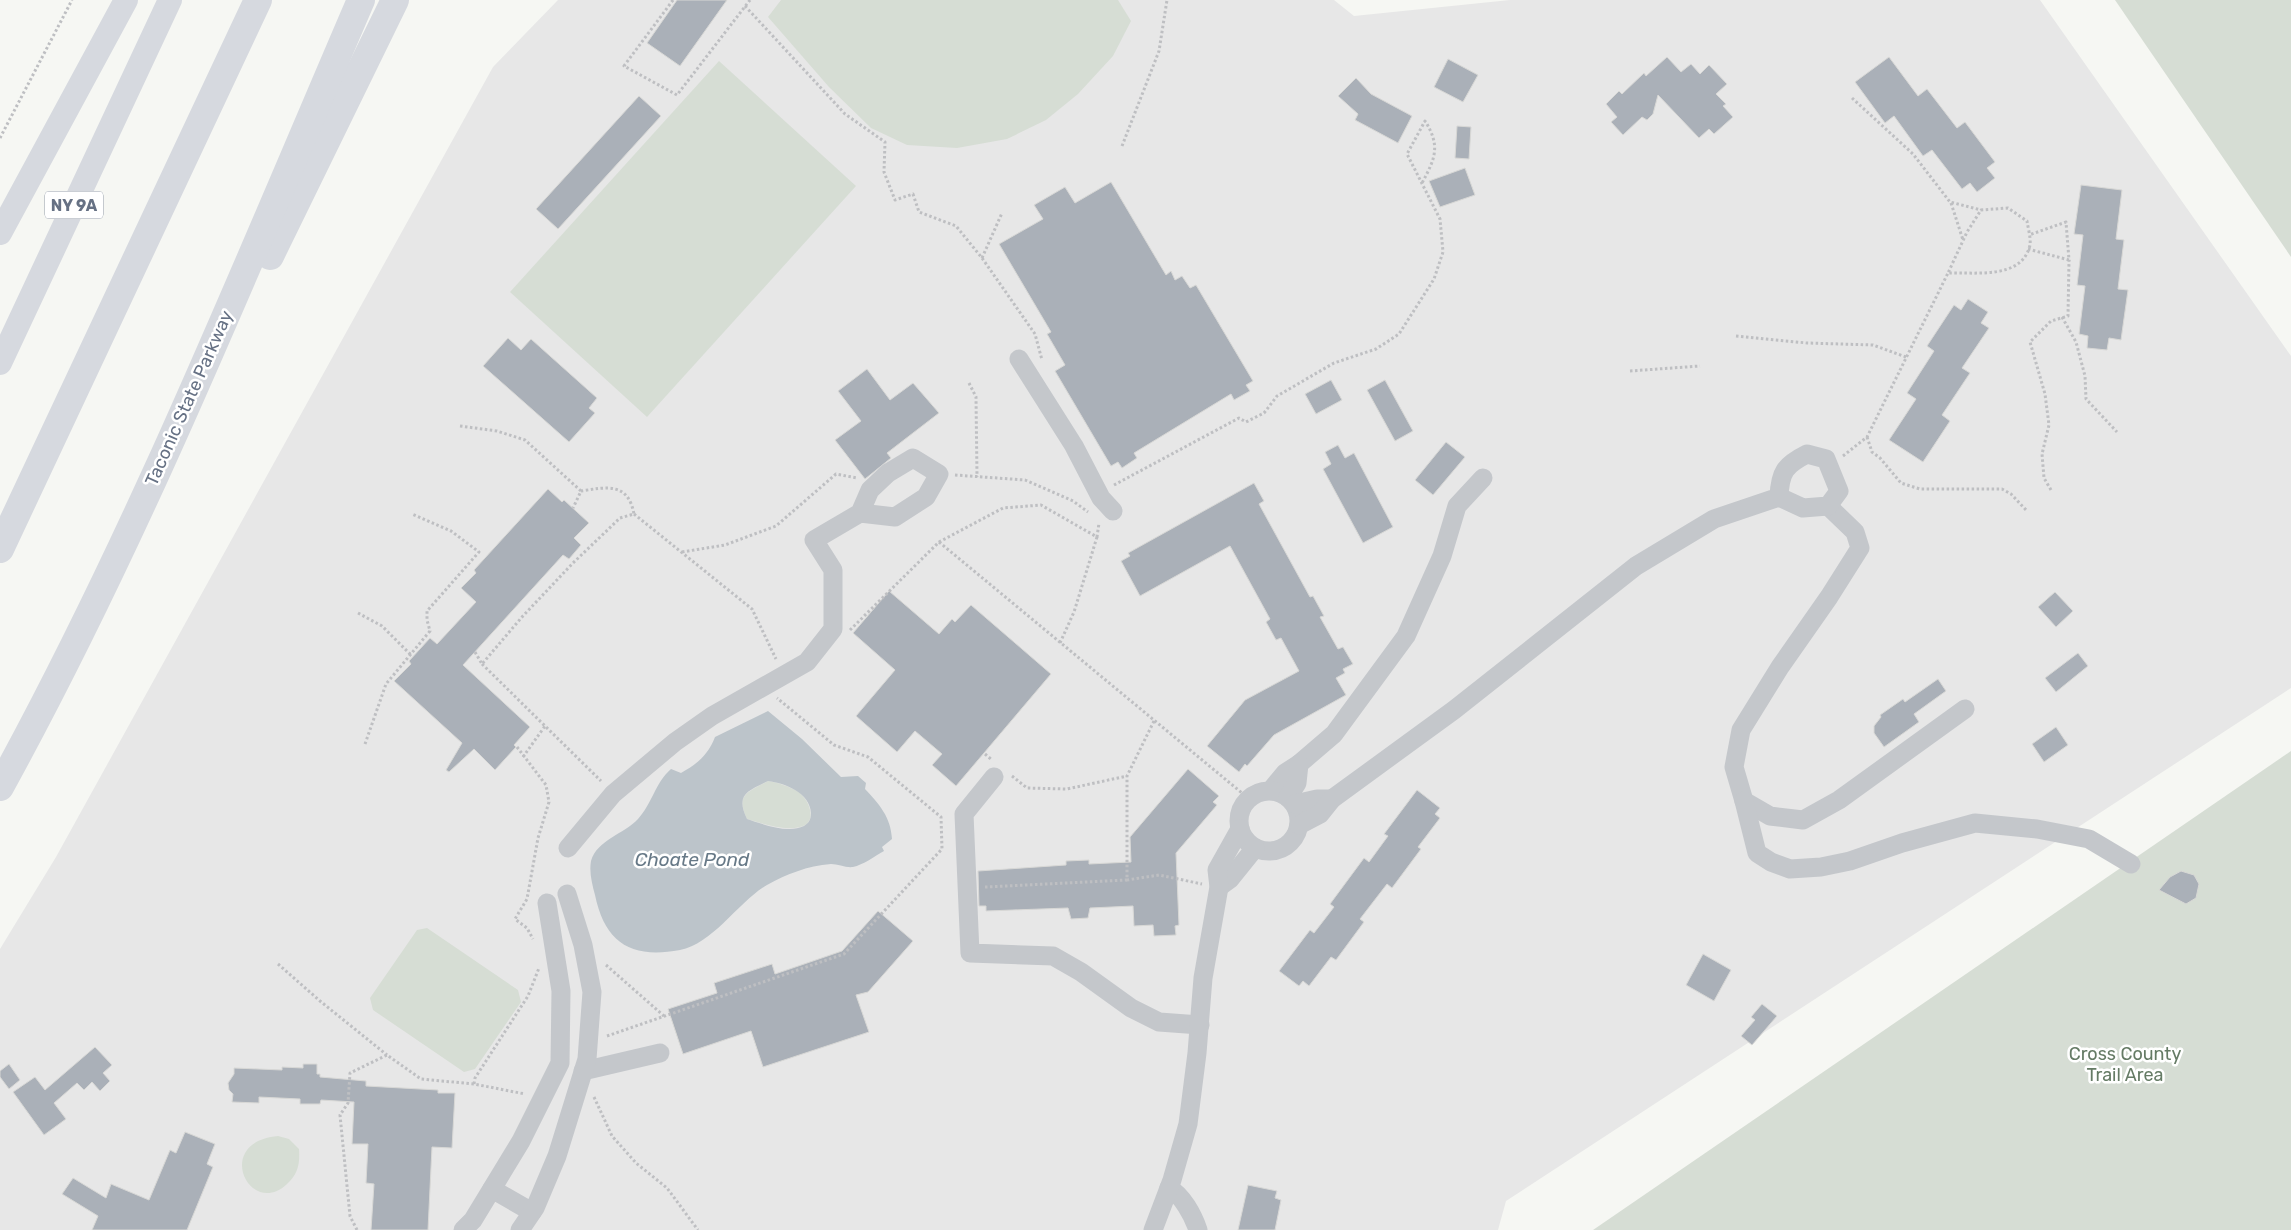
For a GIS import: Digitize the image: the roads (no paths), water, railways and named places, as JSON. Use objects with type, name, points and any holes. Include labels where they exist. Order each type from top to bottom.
[{"type":"highway","points":[[0,549],[258,0]]},
{"type":"highway","name":"Taconic State Parkway","points":[[0,787],[79,636],[162,462],[361,0]]},
{"type":"highway","points":[[187,404],[237,319],[267,262],[395,0]]},
{"type":"main road","name":"NY 9A","points":[[0,233],[126,0]]},
{"type":"main road","name":"NY 9A","points":[[0,363],[170,0]]},
{"type":"street","points":[[1020,359],[1074,446],[1105,512]]},
{"type":"street","points":[[1779,497],[1780,479],[1790,463],[1807,454],[1826,459],[1830,466],[1839,491],[1828,506]]},
{"type":"street","points":[[568,848],[613,794],[675,742],[712,716],[807,662],[833,629],[833,570],[814,540],[860,512],[870,490],[888,473],[913,458],[939,474],[926,497],[895,517],[860,512]]},
{"type":"street","points":[[1285,797],[1297,783],[1299,764],[1334,734],[1406,636],[1442,556],[1457,506],[1483,478]]},
{"type":"street","points":[[1299,825],[1320,814],[1332,799],[1454,710],[1636,566],[1714,519],[1779,497],[1804,508],[1828,506],[1855,532],[1860,548],[1830,597],[1780,667],[1741,730],[1734,767],[1757,853],[1772,862],[1790,869],[1821,867],[1850,861],[1902,843],[1975,823],[2037,829],[2089,839],[2131,864]]},
{"type":"street","points":[[1744,801],[1770,816],[1803,820],[1839,800],[1965,709]]},
{"type":"street","points":[[999,771],[964,814],[970,953],[1053,956],[1081,972],[1131,1008],[1159,1022],[1200,1025]]},
{"type":"street","points":[[1285,797],[1298,814],[1299,825],[1290,842],[1283,848],[1274,851],[1255,848],[1243,837],[1240,829],[1239,812],[1248,798],[1255,793],[1285,797],[1332,799]]},
{"type":"street","points":[[1153,1230],[1169,1188],[1188,1124],[1204,978],[1219,887],[1218,870],[1240,829]]},
{"type":"street","points":[[1219,887],[1230,879],[1255,848]]},
{"type":"street","points":[[520,1230],[532,1212],[557,1156],[588,1069],[587,1059],[592,992],[583,945],[567,894]]},
{"type":"street","points":[[462,1230],[473,1220],[492,1189],[520,1141],[560,1063],[561,991],[548,903]]},
{"type":"street","points":[[588,1069],[660,1053]]},
{"type":"street","points":[[1169,1188],[1177,1192],[1196,1222],[1198,1230]]},
{"type":"street","points":[[492,1189],[532,1212]]},
{"type":"water","name":"Choate Pond","points":[[768,711],[802,739],[841,777],[858,776],[866,783],[865,789],[887,817],[892,839],[882,847],[884,851],[857,866],[848,867],[831,864],[814,867],[790,874],[767,885],[756,892],[703,940],[692,946],[663,952],[647,952],[634,949],[623,944],[613,936],[606,925],[593,887],[591,861],[594,854],[605,842],[638,819],[661,781],[671,769],[681,773],[692,766],[705,754],[715,737]],"holes":[[[768,781],[796,790],[806,800],[810,806],[811,813],[811,817],[806,825],[798,828],[783,829],[747,819],[742,804],[745,794]]]},
{"type":"park label","name":"Cross County Trail Area","points":[[2125,1064]]}]
